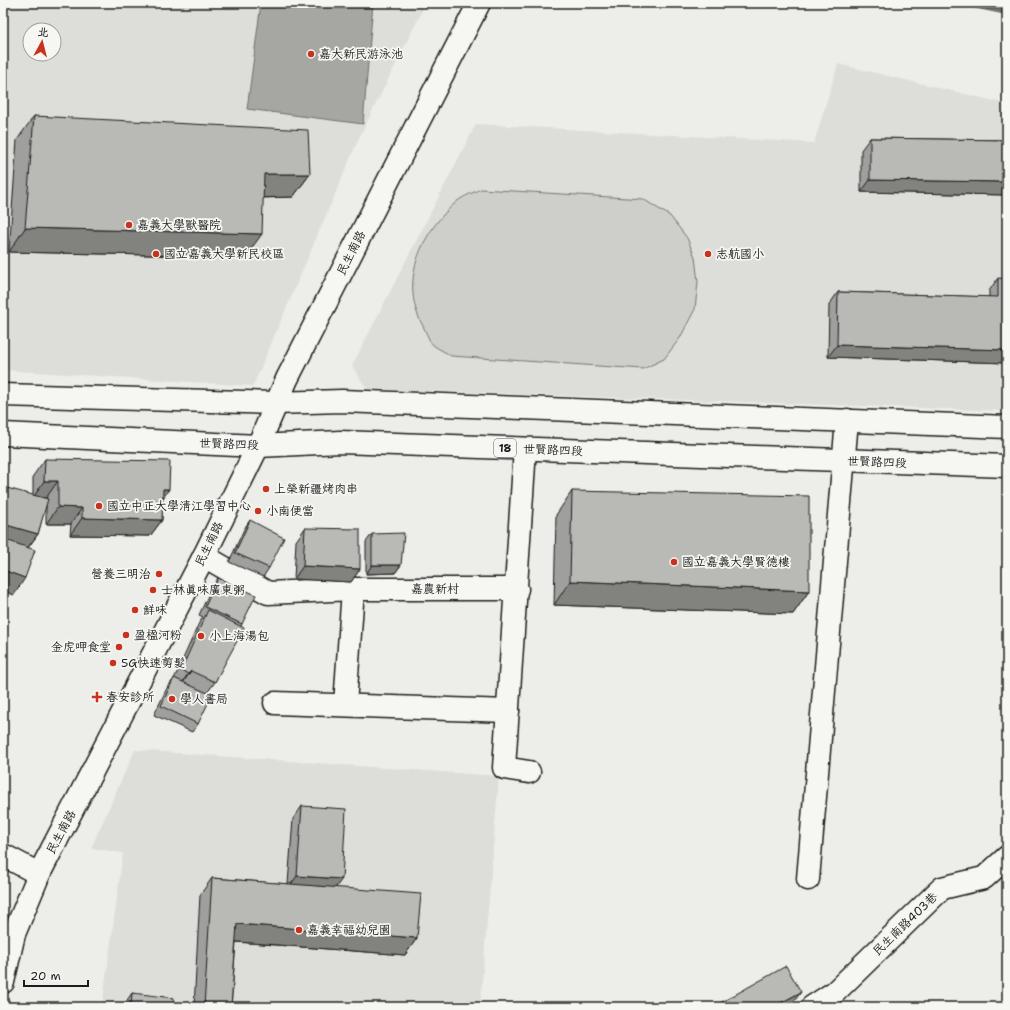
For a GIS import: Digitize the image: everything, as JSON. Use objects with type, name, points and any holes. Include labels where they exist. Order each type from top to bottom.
[{"type":"main road","name":"民生南路","points":[[3,982],[14,934],[39,874],[204,556],[258,446],[275,403],[479,3]]},
{"type":"main road","points":[[3,395],[275,403],[342,401],[1007,427]]},
{"type":"main road","points":[[808,879],[847,420]]},
{"type":"main road","name":"世賢路四段","points":[[3,434],[258,446],[340,442],[1007,466]]},
{"type":"main road","points":[[525,449],[517,589],[504,768],[529,772]]},
{"type":"main road","name":"嘉農新村","points":[[204,556],[268,593],[353,589],[517,589]]},
{"type":"main road","points":[[345,705],[353,589]]},
{"type":"main road","points":[[275,703],[508,711]]},
{"type":"main road","points":[[3,855],[39,874]]},
{"type":"main road","name":"民生南路403巷","points":[[812,1007],[836,992],[942,888],[984,878],[1007,857]]},
{"type":"shaded area","name":"國立嘉義大學新民校區","points":[[3,3],[426,3],[359,138],[253,386],[3,370]]},
{"type":"shaded area","name":"嘉大新民游泳池","points":[[261,3],[373,3],[363,124],[247,109]]},
{"type":"shaded area","name":"志航國小","points":[[838,64],[1007,104],[1007,411],[367,389],[352,366],[476,124],[814,143]]},
{"type":"shaded area","points":[[481,189],[643,199],[670,216],[687,238],[695,257],[698,282],[695,309],[680,338],[664,359],[643,369],[451,356],[433,345],[416,310],[413,293],[413,277],[417,260],[431,230],[442,216],[460,199]]},
{"type":"shaded area","name":"嘉義幸福幼兒園","points":[[135,750],[499,776],[480,1007],[102,1007],[123,853],[91,848]]},
{"type":"building","name":"嘉義大學獸醫院","points":[[34,116],[308,130],[310,174],[264,174],[262,234],[25,228]]},
{"type":"building","points":[[870,138],[1007,140],[1007,182],[870,180]]},
{"type":"building","points":[[998,278],[1007,279],[1007,350],[837,345],[838,292],[998,297]]},
{"type":"building","name":"國立中正大學清江學習中心","points":[[45,459],[170,461],[169,489],[163,489],[162,520],[82,518],[82,508],[58,507],[58,481],[44,481]]},
{"type":"building","points":[[3,487],[48,499],[38,534],[3,524]]},
{"type":"building","name":"國立嘉義大學賢德樓","points":[[572,491],[809,496],[809,591],[570,581]]},
{"type":"building","points":[[250,520],[284,538],[269,568],[235,553]]},
{"type":"building","points":[[305,528],[360,529],[360,569],[303,566]]},
{"type":"building","points":[[404,533],[401,565],[372,565],[372,534]]},
{"type":"building","points":[[3,539],[35,550],[25,578],[3,570]]},
{"type":"building","points":[[218,578],[256,595],[242,624],[205,607]]},
{"type":"building","points":[[208,610],[244,628],[215,682],[191,671],[188,674],[181,670]]},
{"type":"building","points":[[174,678],[212,695],[198,724],[161,706]]},
{"type":"building","points":[[302,806],[346,809],[342,879],[297,876]]},
{"type":"building","points":[[212,878],[421,894],[417,938],[237,924],[231,1007],[204,1007]]},
{"type":"building","points":[[786,966],[801,992],[773,1007],[713,1007]]},
{"type":"building","points":[[132,993],[174,998],[173,1007],[131,1007]]},
{"type":"waterway","points":[[964,3],[1007,12]]},
{"type":"place","name":"嘉大新民游泳池","points":[[311,54]]},
{"type":"place","name":"嘉義大學獸醫院","points":[[129,225]]},
{"type":"place","name":"國立嘉義大學新民校區","points":[[156,254]]},
{"type":"place","name":"志航國小","points":[[708,254]]},
{"type":"place","name":"上榮新疆烤肉串","points":[[266,489]]},
{"type":"place","name":"國立中正大學清江學習中心","points":[[99,506]]},
{"type":"place","name":"小南便當","points":[[258,511]]},
{"type":"place","name":"國立嘉義大學賢德樓","points":[[674,562]]},
{"type":"place","name":"營養三明治","points":[[159,574]]},
{"type":"place","name":"士林真味廣東粥","points":[[153,590]]},
{"type":"place","name":"鮮味","points":[[135,610]]},
{"type":"place","name":"盈楹河粉","points":[[126,635]]},
{"type":"place","name":"小上海湯包","points":[[201,636]]},
{"type":"place","name":"金虎呷食堂","points":[[119,647]]},
{"type":"place","name":"5G快速剪髮","points":[[113,663]]},
{"type":"place","name":"春安診所","points":[[97,697]]},
{"type":"place","name":"學人書局","points":[[172,699]]},
{"type":"place","name":"嘉義幸福幼兒園","points":[[299,930]]}]
